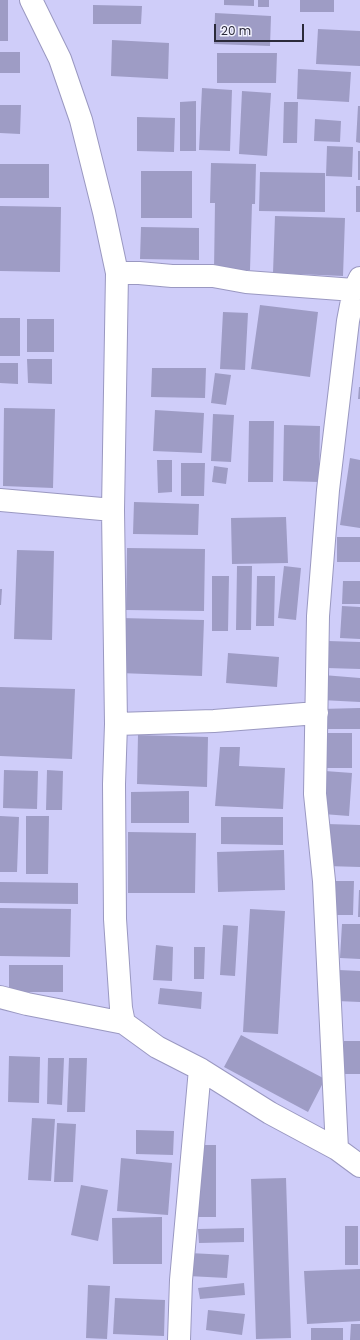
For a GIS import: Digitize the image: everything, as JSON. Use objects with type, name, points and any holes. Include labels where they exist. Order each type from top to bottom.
[{"type":"street","points":[[31,0],[60,59],[81,120],[104,212],[117,273],[113,510],[116,724],[114,784],[115,919],[121,1008],[124,1023]]},
{"type":"street","points":[[117,273],[140,273],[172,276],[213,276],[246,282],[357,284],[348,321],[327,498],[318,616],[315,794],[324,881],[337,1149]]},
{"type":"street","points":[[0,500],[113,510]]},
{"type":"street","points":[[116,724],[214,721],[317,713]]},
{"type":"street","points":[[0,997],[27,1004],[124,1023],[157,1047],[200,1069],[270,1113],[337,1149],[360,1166]]},
{"type":"street","points":[[178,1340],[181,1280],[200,1069]]},
{"type":"building","points":[[0,0],[8,0],[8,41],[0,41]]},
{"type":"building","points":[[224,0],[254,0],[254,6],[224,5]]},
{"type":"building","points":[[258,0],[269,0],[269,7],[258,7]]},
{"type":"building","points":[[300,0],[334,0],[334,12],[300,12]]},
{"type":"building","points":[[93,5],[142,6],[141,24],[93,24]]},
{"type":"building","points":[[215,13],[271,16],[270,46],[214,44]]},
{"type":"building","points":[[318,29],[360,31],[360,66],[316,64]]},
{"type":"building","points":[[112,40],[169,43],[168,79],[111,76]]},
{"type":"building","points":[[0,52],[20,52],[20,73],[0,73]]},
{"type":"building","points":[[217,53],[277,53],[276,83],[217,83]]},
{"type":"building","points":[[298,69],[351,72],[349,102],[297,99]]},
{"type":"building","points":[[202,88],[232,90],[230,151],[199,150]]},
{"type":"building","points":[[242,91],[271,93],[267,156],[239,154]]},
{"type":"building","points":[[196,101],[196,151],[180,151],[180,102]]},
{"type":"building","points":[[284,102],[298,102],[297,143],[283,143]]},
{"type":"building","points":[[0,105],[21,105],[20,134],[0,133]]},
{"type":"building","points":[[358,106],[360,106],[360,143],[356,142]]},
{"type":"building","points":[[137,117],[175,118],[174,152],[137,151]]},
{"type":"building","points":[[315,119],[341,121],[340,142],[314,141]]},
{"type":"building","points":[[327,146],[353,147],[352,177],[326,176]]},
{"type":"building","points":[[358,151],[360,151],[360,180],[358,180]]},
{"type":"building","points":[[211,163],[256,164],[255,204],[252,204],[250,270],[214,270],[215,203],[210,203]]},
{"type":"building","points":[[0,164],[49,164],[49,198],[0,198]]},
{"type":"building","points":[[141,171],[192,171],[192,218],[141,218]]},
{"type":"building","points":[[260,172],[325,173],[325,212],[259,211]]},
{"type":"building","points":[[356,186],[360,186],[360,212],[356,212]]},
{"type":"building","points":[[0,206],[61,207],[60,272],[0,271]]},
{"type":"building","points":[[275,216],[345,218],[343,276],[273,273]]},
{"type":"building","points":[[141,227],[199,228],[199,260],[140,259]]},
{"type":"building","points":[[260,305],[318,312],[310,377],[251,369]]},
{"type":"building","points":[[223,312],[248,313],[245,370],[220,369]]},
{"type":"building","points":[[0,318],[20,318],[20,356],[0,356]]},
{"type":"building","points":[[27,319],[54,319],[54,352],[27,352]]},
{"type":"building","points":[[27,359],[52,359],[52,384],[28,383]]},
{"type":"building","points":[[0,363],[18,363],[18,384],[0,383]]},
{"type":"building","points":[[152,368],[206,368],[205,398],[151,397]]},
{"type":"building","points":[[215,373],[231,375],[226,405],[211,403]]},
{"type":"building","points":[[359,387],[360,399],[358,399]]},
{"type":"building","points":[[4,408],[55,409],[53,488],[3,486]]},
{"type":"building","points":[[155,410],[204,413],[202,453],[153,451]]},
{"type":"building","points":[[213,414],[234,415],[231,462],[211,461]]},
{"type":"building","points":[[249,421],[274,421],[273,482],[248,482]]},
{"type":"building","points":[[284,425],[320,426],[319,482],[283,481]]},
{"type":"building","points":[[350,458],[360,460],[360,528],[340,525]]},
{"type":"building","points":[[157,460],[172,460],[172,492],[158,493]]},
{"type":"building","points":[[181,463],[205,463],[204,496],[181,496]]},
{"type":"building","points":[[214,466],[228,468],[226,484],[212,482]]},
{"type":"building","points":[[134,502],[199,504],[198,535],[133,534]]},
{"type":"building","points":[[286,517],[288,563],[232,564],[231,518]]},
{"type":"building","points":[[337,537],[360,537],[360,562],[337,562]]},
{"type":"building","points":[[127,548],[205,549],[204,611],[126,610]]},
{"type":"building","points":[[17,550],[54,551],[52,640],[14,639]]},
{"type":"building","points":[[237,566],[252,566],[251,630],[236,630]]},
{"type":"building","points":[[284,566],[301,568],[296,620],[278,618]]},
{"type":"building","points":[[212,576],[229,576],[228,631],[212,631]]},
{"type":"building","points":[[257,576],[275,576],[274,626],[256,626]]},
{"type":"building","points":[[343,581],[360,581],[360,604],[342,604]]},
{"type":"building","points":[[0,589],[2,589],[1,605],[0,605]]},
{"type":"building","points":[[342,606],[360,607],[360,639],[340,638]]},
{"type":"building","points":[[120,618],[204,620],[202,676],[119,673]]},
{"type":"building","points":[[328,641],[360,642],[360,669],[327,668]]},
{"type":"building","points":[[228,653],[279,657],[277,687],[226,683]]},
{"type":"building","points":[[323,675],[360,678],[360,702],[321,700]]},
{"type":"building","points":[[0,687],[75,689],[72,759],[0,756]]},
{"type":"building","points":[[360,708],[360,729],[320,729],[320,709]]},
{"type":"building","points":[[326,733],[352,733],[352,768],[325,768]]},
{"type":"building","points":[[138,735],[208,737],[207,787],[137,784]]},
{"type":"building","points":[[220,747],[240,747],[239,766],[285,768],[283,809],[215,806]]},
{"type":"building","points":[[4,770],[38,771],[37,809],[3,808]]},
{"type":"building","points":[[47,770],[63,771],[62,810],[46,810]]},
{"type":"building","points":[[325,771],[352,773],[349,816],[323,814]]},
{"type":"building","points":[[189,791],[189,823],[131,823],[131,792]]},
{"type":"building","points":[[0,816],[19,817],[17,872],[0,872]]},
{"type":"building","points":[[26,816],[49,816],[48,874],[26,874]]},
{"type":"building","points":[[221,817],[283,817],[283,845],[221,844]]},
{"type":"building","points":[[327,824],[360,825],[360,867],[326,866]]},
{"type":"building","points":[[128,832],[196,833],[195,893],[128,893]]},
{"type":"building","points":[[284,850],[285,890],[218,892],[217,852]]},
{"type":"building","points":[[333,881],[354,881],[353,915],[332,915]]},
{"type":"building","points":[[0,882],[78,883],[78,904],[0,903]]},
{"type":"building","points":[[359,890],[360,917],[358,917]]},
{"type":"building","points":[[0,908],[71,909],[70,957],[0,956]]},
{"type":"building","points":[[250,909],[285,911],[278,1034],[243,1032]]},
{"type":"building","points":[[342,924],[360,924],[360,959],[340,958]]},
{"type":"building","points":[[223,925],[238,926],[235,976],[220,975]]},
{"type":"building","points":[[156,945],[173,947],[172,981],[153,980]]},
{"type":"building","points":[[194,947],[205,947],[204,979],[194,979]]},
{"type":"building","points":[[9,965],[63,965],[63,992],[9,992]]},
{"type":"building","points":[[339,970],[360,971],[360,1002],[337,1001]]},
{"type":"building","points":[[160,988],[202,992],[201,1009],[158,1004]]},
{"type":"building","points":[[241,1035],[325,1079],[308,1112],[224,1067]]},
{"type":"building","points":[[344,1041],[360,1041],[360,1074],[344,1074]]},
{"type":"building","points":[[9,1056],[40,1057],[39,1103],[8,1102]]},
{"type":"building","points":[[48,1058],[64,1058],[62,1105],[47,1104]]},
{"type":"building","points":[[69,1058],[87,1058],[85,1112],[67,1112]]},
{"type":"building","points":[[32,1118],[55,1119],[51,1181],[28,1180]]},
{"type":"building","points":[[57,1123],[76,1124],[73,1182],[54,1182]]},
{"type":"building","points":[[136,1130],[174,1131],[173,1155],[136,1154]]},
{"type":"building","points":[[197,1145],[216,1145],[216,1217],[197,1217]]},
{"type":"building","points":[[121,1158],[172,1163],[168,1215],[117,1211]]},
{"type":"building","points":[[286,1178],[291,1338],[256,1339],[251,1179]]},
{"type":"building","points":[[81,1185],[108,1190],[98,1241],[71,1235]]},
{"type":"building","points":[[162,1217],[162,1264],[113,1264],[112,1218]]},
{"type":"building","points":[[345,1226],[358,1226],[358,1265],[345,1265]]},
{"type":"building","points":[[244,1228],[244,1242],[199,1243],[198,1229]]},
{"type":"building","points":[[189,1253],[229,1255],[227,1278],[188,1276]]},
{"type":"building","points":[[360,1269],[360,1321],[307,1324],[304,1271]]},
{"type":"building","points":[[244,1283],[245,1295],[200,1299],[198,1288]]},
{"type":"building","points":[[88,1285],[110,1286],[107,1339],[86,1338]]},
{"type":"building","points":[[115,1298],[165,1300],[164,1336],[113,1334]]},
{"type":"building","points":[[208,1310],[245,1314],[242,1335],[206,1330]]},
{"type":"building","points":[[351,1324],[360,1324],[360,1340],[350,1340]]},
{"type":"building","points":[[311,1328],[343,1328],[343,1340],[311,1340]]}]
